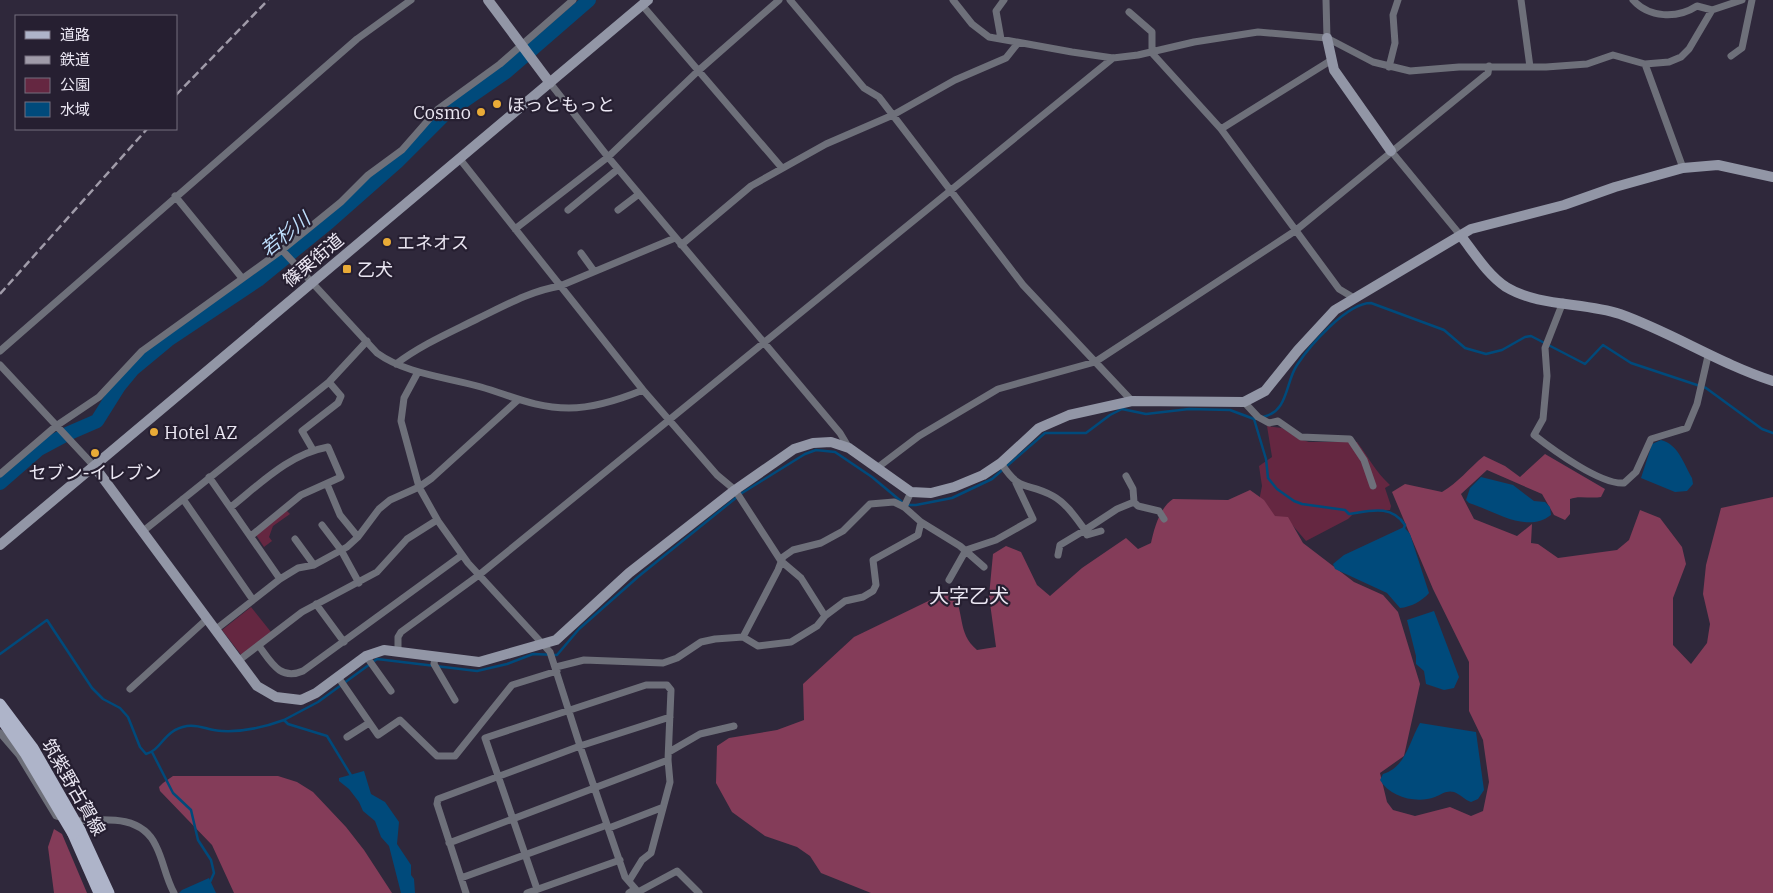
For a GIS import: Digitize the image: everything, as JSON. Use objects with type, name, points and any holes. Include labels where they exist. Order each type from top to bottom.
[{"type":"main road","name":"筑紫野古賀線","points":[[0,704],[46,768],[76,832],[108,893]]},
{"type":"main road","name":"筑紫野古賀線","points":[[0,716],[76,832],[99,893]]},
{"type":"street","points":[[0,351],[175,196],[358,39],[411,0]]},
{"type":"street","points":[[488,0],[608,157],[681,245],[765,341],[840,433],[849,448]]},
{"type":"street","points":[[0,474],[56,426],[100,397],[125,367],[142,351],[282,250],[341,202],[368,175],[402,150],[438,109],[500,64],[573,0]]},
{"type":"street","points":[[514,229],[608,157],[698,71],[779,0]]},
{"type":"street","points":[[790,0],[864,88],[879,97],[1023,285],[1132,401]]},
{"type":"street","points":[[953,0],[972,24],[989,37],[1114,58],[1152,53],[1194,42],[1258,32],[1327,38],[1373,62],[1410,71],[1489,66],[1530,67],[1588,64],[1614,56],[1645,64],[1669,62],[1681,57],[1700,34],[1712,10]]},
{"type":"street","points":[[1000,39],[996,11],[1004,0]]},
{"type":"street","points":[[1326,0],[1330,61],[1344,87],[1391,151],[1484,266],[1506,286],[1532,297],[1619,314],[1676,337],[1708,356],[1773,381]]},
{"type":"street","points":[[1389,67],[1395,43],[1393,15],[1398,0]]},
{"type":"street","points":[[1521,0],[1522,25],[1530,67]]},
{"type":"street","points":[[1633,0],[1646,12],[1659,14],[1688,12],[1697,3],[1712,10],[1742,0]]},
{"type":"street","points":[[1731,56],[1742,48],[1752,0]]},
{"type":"street","points":[[645,2],[698,71],[782,168]]},
{"type":"street","name":"篠栗街道","points":[[0,545],[645,2]]},
{"type":"street","points":[[1129,12],[1152,32],[1152,53],[1221,129],[1339,289],[1354,298]]},
{"type":"street","points":[[681,245],[751,186],[826,144],[892,115],[955,80],[1006,58],[1018,43]]},
{"type":"street","points":[[398,651],[398,637],[401,632],[479,575],[1114,58]]},
{"type":"street","points":[[1221,129],[1330,61]]},
{"type":"street","points":[[1645,64],[1683,168]]},
{"type":"street","points":[[877,468],[919,436],[998,389],[1094,362],[1295,230],[1488,73],[1489,66]]},
{"type":"street","points":[[459,158],[643,390],[717,475],[738,494],[781,561],[801,578],[825,616]]},
{"type":"street","points":[[743,637],[782,557],[792,550],[821,543],[843,531],[870,504],[906,501],[954,487],[1004,468],[1026,438],[1053,420],[1132,401],[1244,402],[1265,391],[1335,310],[1471,229],[1564,205],[1615,186],[1683,168],[1718,165],[1773,177]]},
{"type":"street","points":[[568,210],[618,169]]},
{"type":"street","points":[[618,210],[638,194]]},
{"type":"street","points":[[175,196],[242,278]]},
{"type":"street","points":[[396,364],[415,349],[522,297],[542,289],[560,286],[676,238]]},
{"type":"street","points":[[282,250],[377,353],[396,364],[418,372],[481,387],[518,400],[548,407],[572,408],[596,404],[643,390]]},
{"type":"street","points":[[581,253],[594,271]]},
{"type":"street","points":[[1563,302],[1545,348],[1547,376],[1542,419],[1534,435],[1554,450],[1612,483],[1624,483],[1631,478],[1650,439],[1688,428],[1697,404],[1708,356]]},
{"type":"street","points":[[142,532],[329,382],[367,342]]},
{"type":"street","points":[[0,364],[94,466],[257,686],[276,697],[289,700],[301,700],[316,693],[366,656],[384,650],[479,662],[549,652],[562,635],[629,573],[738,494],[794,449],[813,443],[831,442],[849,448],[877,468],[906,501],[920,522],[921,528],[913,539],[874,560],[876,585],[873,591],[863,597],[845,601],[825,616],[817,626],[791,642],[758,646],[743,637],[701,642],[676,658],[663,662],[584,660],[557,669],[512,685],[455,756],[436,756],[400,720],[378,735],[338,677]]},
{"type":"street","points":[[418,372],[404,398],[401,421],[419,487],[437,520],[462,555],[549,652],[557,669],[568,710],[594,788],[629,881],[635,892],[677,871],[699,893]]},
{"type":"street","points":[[313,450],[302,431],[338,403],[341,396],[329,382]]},
{"type":"street","points":[[215,630],[280,579],[298,568],[314,565],[341,550],[358,537],[379,509],[400,494],[419,487],[432,478],[518,400]]},
{"type":"street","points":[[1244,402],[1258,418],[1269,423],[1278,421],[1301,437],[1350,439],[1364,460],[1373,486]]},
{"type":"street","points":[[231,507],[294,458],[313,450],[328,448],[341,477],[301,495],[251,536]]},
{"type":"street","points":[[949,580],[966,550],[996,540],[1033,519],[1016,483],[1004,468]]},
{"type":"street","points":[[1126,476],[1133,489],[1134,502],[1138,506],[1159,510],[1164,520]]},
{"type":"street","points":[[209,477],[280,579]]},
{"type":"street","points":[[1016,483],[1054,496],[1085,530],[1087,535],[1101,531]]},
{"type":"street","points":[[326,484],[340,515],[358,537]]},
{"type":"street","points":[[183,499],[253,600]]},
{"type":"street","points":[[1058,555],[1060,545],[1094,526],[1101,518],[1134,502]]},
{"type":"street","points":[[238,661],[302,612],[377,572],[406,539],[437,520]]},
{"type":"street","points":[[920,522],[966,550],[984,567]]},
{"type":"street","points":[[322,525],[341,550],[358,583]]},
{"type":"street","points":[[294,539],[314,565]]},
{"type":"street","points":[[259,646],[276,669],[290,675],[303,671],[462,555]]},
{"type":"street","points":[[316,604],[344,642]]},
{"type":"street","points":[[130,689],[206,619]]},
{"type":"street","points":[[366,656],[391,691]]},
{"type":"street","points":[[435,657],[434,664],[455,700]]},
{"type":"street","points":[[485,738],[646,684],[667,684],[671,690],[668,760],[670,782],[661,808],[651,853],[642,860],[629,881]]},
{"type":"street","points":[[466,893],[437,804],[438,799],[580,746],[670,717]]},
{"type":"street","points":[[347,737],[369,722]]},
{"type":"street","points":[[480,725],[537,889]]},
{"type":"street","points":[[669,752],[700,734],[734,726]]},
{"type":"street","points":[[0,733],[19,754],[56,816],[69,821],[120,820],[138,825],[147,833],[156,844],[165,876],[174,893]]},
{"type":"street","points":[[449,843],[668,760]]},
{"type":"street","points":[[461,878],[524,854],[661,808]]},
{"type":"street","points":[[527,893],[620,860]]},
{"type":"green space","points":[[1267,426],[1282,428],[1299,439],[1309,442],[1357,442],[1390,485],[1385,488],[1391,506],[1390,510],[1354,513],[1348,519],[1306,541],[1288,520],[1269,522],[1259,501],[1262,486],[1259,466],[1272,457]]},
{"type":"green space","points":[[286,510],[290,514],[273,526],[269,537],[272,541],[264,547],[256,535]]},
{"type":"green space","points":[[251,607],[271,632],[242,656],[222,630]]},
{"type":"shaded area","points":[[1545,454],[1605,489],[1601,497],[1577,497],[1570,499],[1570,514],[1565,520],[1554,515],[1542,494],[1487,470],[1461,494],[1474,519],[1517,536],[1532,524],[1531,543],[1538,544],[1558,558],[1617,550],[1629,540],[1640,510],[1660,518],[1682,547],[1686,564],[1673,598],[1673,645],[1691,664],[1707,643],[1710,624],[1703,594],[1706,565],[1721,508],[1773,497],[1773,893],[871,893],[821,873],[810,856],[797,847],[765,836],[732,812],[716,783],[717,746],[729,738],[777,730],[804,720],[803,684],[854,637],[951,590],[956,598],[966,636],[970,643],[977,650],[996,647],[989,596],[993,554],[1006,546],[1021,552],[1037,585],[1050,596],[1082,568],[1126,538],[1138,549],[1151,543],[1164,507],[1173,499],[1228,500],[1250,490],[1264,500],[1275,516],[1288,517],[1303,543],[1354,582],[1383,595],[1398,612],[1420,684],[1404,756],[1380,773],[1387,802],[1393,810],[1415,816],[1450,807],[1471,816],[1483,811],[1489,782],[1483,740],[1469,711],[1469,662],[1433,589],[1392,492],[1405,484],[1442,492],[1484,456],[1505,466],[1520,477]]},
{"type":"shaded area","points":[[173,776],[278,776],[297,782],[313,792],[346,827],[364,850],[392,893],[234,893],[212,845],[160,791],[159,787]]},
{"type":"shaded area","points":[[54,829],[62,834],[87,893],[54,893],[48,847]]},
{"type":"water","points":[[1661,440],[1667,442],[1676,450],[1692,478],[1693,484],[1687,491],[1675,492],[1641,478],[1652,444]]},
{"type":"water","points":[[1481,477],[1513,485],[1534,501],[1545,502],[1550,507],[1551,515],[1541,520],[1521,522],[1469,503],[1466,500],[1470,488]]},
{"type":"water","points":[[1404,527],[1410,534],[1429,593],[1416,603],[1400,608],[1387,593],[1335,569],[1333,564],[1344,555]]},
{"type":"water","points":[[1434,611],[1459,677],[1454,688],[1444,690],[1426,684],[1424,671],[1416,664],[1416,656],[1407,620]]},
{"type":"water","points":[[1420,723],[1476,732],[1484,790],[1478,799],[1471,802],[1454,792],[1420,800],[1404,798],[1384,786],[1380,780],[1383,774],[1391,771],[1402,760]]},
{"type":"water","points":[[364,771],[371,794],[385,802],[399,822],[397,844],[411,865],[415,893],[401,893],[389,846],[381,837],[375,821],[363,811],[349,789],[339,781],[339,778]]},
{"type":"water","points":[[209,878],[216,893],[179,893],[182,890]]},
{"type":"waterway","name":"若杉川","points":[[0,483],[39,449],[97,421],[119,386],[133,369],[168,340],[258,280],[329,222],[397,162],[445,114],[506,72],[589,0]]},
{"type":"waterway","points":[[1263,417],[1278,409],[1297,365],[1330,326],[1351,310],[1371,303],[1444,330],[1465,348],[1486,354],[1502,350],[1525,337],[1531,336],[1585,364],[1603,345],[1631,363],[1706,388],[1762,429],[1773,433]]},
{"type":"waterway","points":[[284,720],[318,702],[377,659],[477,671],[507,664],[533,654],[557,655],[579,629],[639,576],[742,493],[805,454],[816,450],[835,452],[872,477],[902,502],[908,505],[916,505],[952,498],[992,479],[1045,433],[1086,433],[1110,415],[1122,409],[1146,414],[1189,409],[1230,410],[1254,419],[1258,418]]},
{"type":"waterway","points":[[1254,419],[1266,459],[1268,478],[1277,489],[1294,501],[1302,504],[1345,510],[1349,514],[1380,510],[1387,512],[1399,518],[1405,525],[1404,528]]},
{"type":"waterway","points":[[0,654],[47,620],[92,688],[103,699],[120,708],[128,717],[140,747],[146,754],[156,749],[173,732],[187,726],[217,731],[237,731],[261,727],[284,720],[288,724],[327,736],[352,777]]},
{"type":"waterway","points":[[152,752],[173,793],[191,810],[198,840],[211,860],[214,873],[210,882]]},
{"type":"railway","points":[[178,93],[268,0]]},
{"type":"railway","points":[[0,294],[146,130]]},
{"type":"place","name":"ほっともっと","points":[[497,104]]},
{"type":"place","name":"Cosmo","points":[[481,112]]},
{"type":"place","name":"エネオス","points":[[387,242]]},
{"type":"place","name":"乙犬","points":[[347,269]]},
{"type":"place","name":"Hotel AZ","points":[[154,432]]},
{"type":"place","name":"セブン-イレブン","points":[[95,453]]},
{"type":"district","name":"大字乙犬","points":[[969,595]]}]
